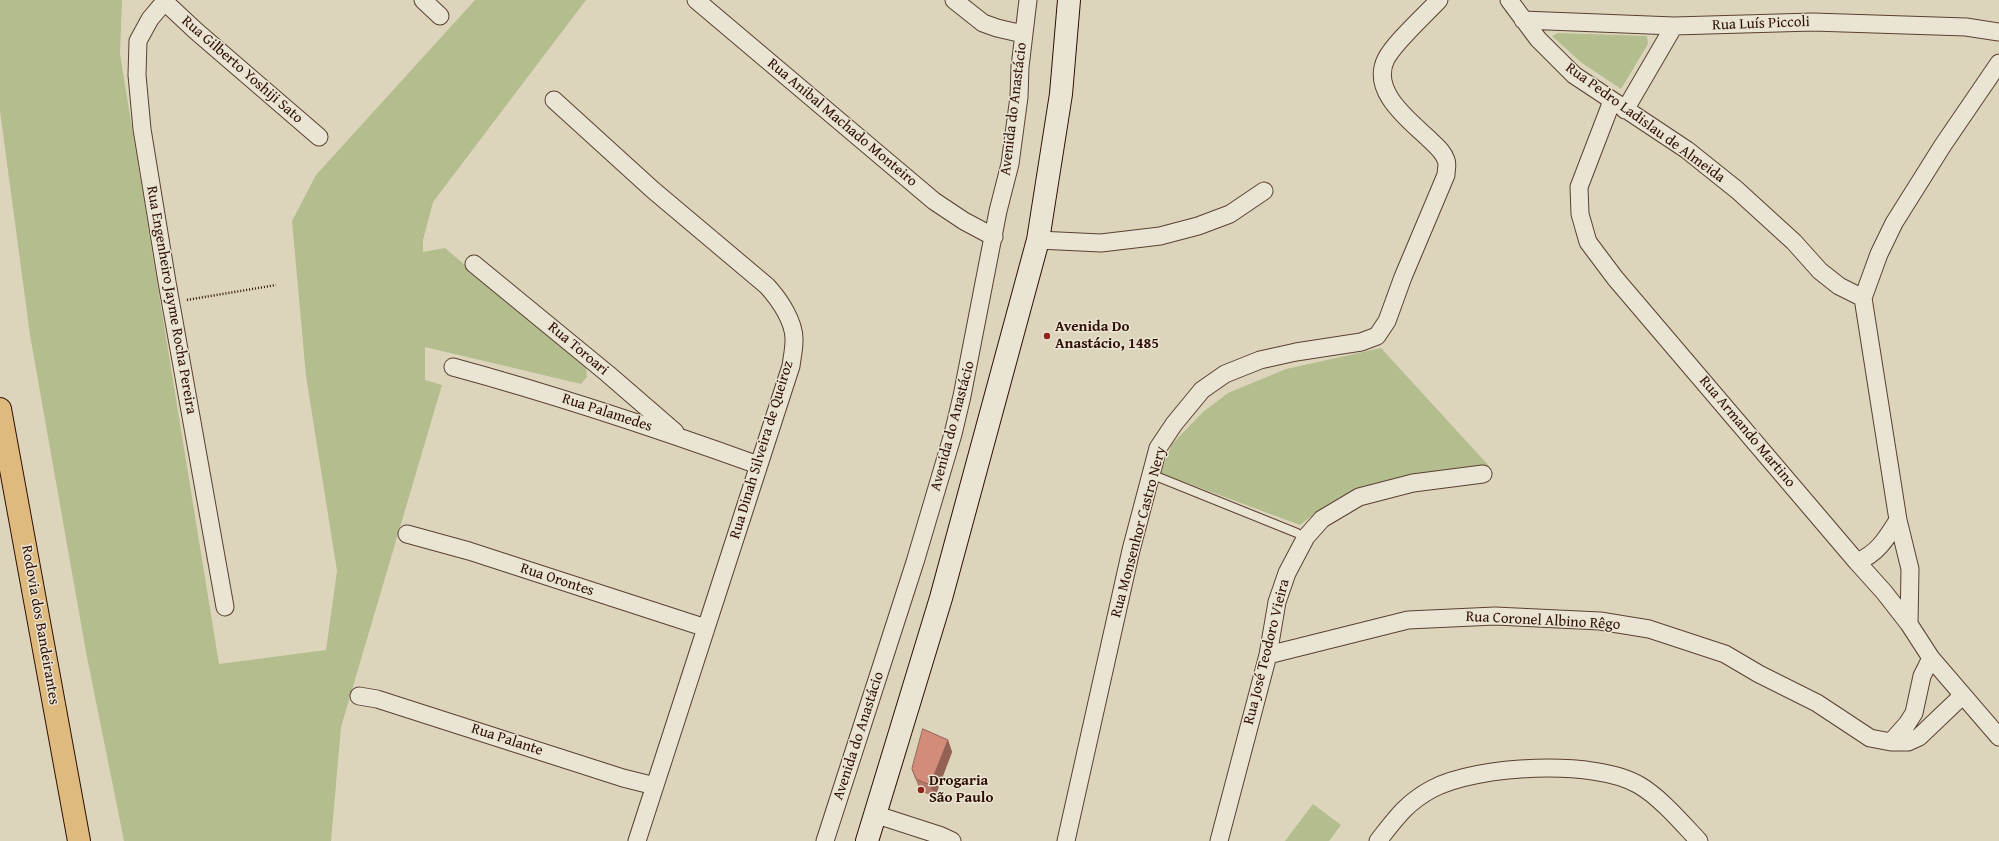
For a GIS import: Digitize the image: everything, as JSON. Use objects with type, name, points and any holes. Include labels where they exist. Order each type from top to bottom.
[{"type":"highway","name":"Rodovia dos Bandeirantes","points":[[0,409],[79,841]]},
{"type":"main road","points":[[867,841],[941,598],[1038,240],[1062,94],[1068,0]]},
{"type":"street","points":[[423,0],[440,16]]},
{"type":"street","name":"Rua Anibal Machado Monteiro","points":[[696,0],[934,201],[964,221],[994,237]]},
{"type":"street","points":[[954,0],[983,23],[1023,34]]},
{"type":"street","name":"Avenida do Anastácio","points":[[825,841],[915,562],[953,434],[971,356],[998,211],[1010,164],[1019,97],[1023,34],[1028,0]]},
{"type":"street","name":"Rua Monsenhor Castro Nery","points":[[1066,841],[1131,550],[1158,448],[1174,424],[1202,390],[1225,374],[1260,360],[1296,352],[1361,342],[1377,336],[1387,321],[1403,277],[1446,175],[1447,162],[1442,151],[1394,105],[1382,82],[1381,70],[1386,58],[1439,0]]},
{"type":"street","name":"Rua Pedro Ladislau de Almeida","points":[[1509,0],[1522,20],[1558,61],[1574,75],[1618,106],[1687,150],[1737,190],[1794,242],[1820,271],[1839,286],[1863,298]]},
{"type":"street","name":"Rua Gilberto Yoshiji Sato","points":[[166,1],[196,31],[319,137]]},
{"type":"street","name":"Rua Engenheiro Jayme Rocha Pereira","points":[[166,1],[142,32],[138,41],[136,60],[142,129],[170,303],[225,607]]},
{"type":"street","name":"Rua Luís Piccoli","points":[[1522,20],[1674,26],[1813,22],[1966,28],[1999,32]]},
{"type":"street","name":"Rua Armando Martino","points":[[1674,26],[1618,106],[1579,187],[1580,214],[1588,242],[1615,278],[1884,592],[1909,624],[1931,658],[1962,696],[1999,737]]},
{"type":"street","points":[[1996,67],[1999,88]]},
{"type":"street","points":[[1909,624],[1910,569],[1898,520],[1863,298],[1879,254],[1894,223],[1943,145],[1996,67]]},
{"type":"street","name":"Rua Dinah Silveira de Queiroz","points":[[554,100],[653,190],[767,286],[778,298],[786,314],[795,340],[791,366],[637,841]]},
{"type":"street","points":[[1038,240],[1101,243],[1160,236],[1198,226],[1230,214],[1264,191]]},
{"type":"street","name":"Rua Toroari","points":[[474,264],[608,374],[680,437]]},
{"type":"street","name":"Rua Palamedes","points":[[453,367],[551,394],[758,465]]},
{"type":"street","name":"Rua José Teodoro Vieira","points":[[1219,841],[1268,655],[1277,602],[1286,573],[1297,552],[1322,519],[1359,497],[1381,490],[1413,483],[1482,474]]},
{"type":"street","points":[[1857,562],[1871,556],[1898,520]]},
{"type":"street","name":"Rua Orontes","points":[[407,534],[469,551],[706,628]]},
{"type":"street","name":"Rua Coronel Albino Rêgo","points":[[1268,655],[1408,620],[1495,616],[1600,621],[1649,629],[1725,654],[1759,674],[1817,703],[1870,738],[1891,742],[1908,742],[1919,737],[1962,696]]},
{"type":"street","points":[[1891,742],[1914,713],[1922,676],[1931,658]]},
{"type":"street","name":"Rua Palante","points":[[358,696],[385,701],[623,778],[655,786]]},
{"type":"street","points":[[1378,841],[1409,803],[1433,788],[1487,772],[1553,768],[1609,772],[1640,785],[1670,811],[1700,841]]},
{"type":"street","points":[[876,815],[939,835],[952,841]]},
{"type":"lane","points":[[1158,477],[1297,533]]},
{"type":"path","points":[[170,303],[276,285]]},
{"type":"green space","points":[[0,0],[122,0],[120,54],[219,664],[326,650],[337,571],[306,376],[292,221],[316,175],[475,0],[586,0],[433,202],[423,240],[423,252],[445,248],[586,368],[587,377],[581,384],[425,347],[425,380],[442,385],[341,727],[331,841],[124,841],[86,652],[30,335],[0,111]]},
{"type":"green space","points":[[1558,33],[1647,36],[1648,44],[1621,89],[1582,63],[1552,36]]},
{"type":"green space","points":[[1381,348],[1489,466],[1367,488],[1340,497],[1322,508],[1300,525],[1160,473],[1172,444],[1203,412],[1228,393],[1286,369]]},
{"type":"green space","points":[[1313,804],[1341,825],[1329,841],[1285,841]]},
{"type":"building","points":[[923,729],[948,740],[930,785],[916,779],[912,769]]},
{"type":"place","name":"Avenida Do Anastácio, 1485","points":[[1047,336]]},
{"type":"place","name":"Drogaria São Paulo","points":[[921,790]]}]
